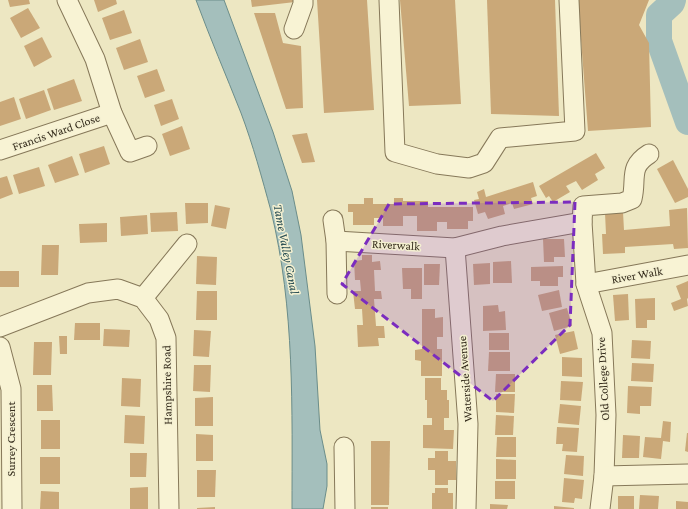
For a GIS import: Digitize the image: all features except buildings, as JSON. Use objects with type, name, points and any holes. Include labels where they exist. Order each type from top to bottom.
[{"type":"street","name":"Francis Ward Close","points":[[67,0],[95,59],[112,113],[130,152],[147,146]]},
{"type":"street","points":[[294,29],[303,0]]},
{"type":"street","points":[[389,0],[395,152],[437,164],[469,168],[484,163],[500,138],[575,131],[569,0]]},
{"type":"street","name":"Francis Ward Close","points":[[0,150],[112,113]]},
{"type":"street","points":[[455,248],[583,214],[632,199],[636,166],[641,159],[649,154]]},
{"type":"street","name":"Old College Drive","points":[[583,214],[586,284],[602,334],[606,415],[604,476],[600,509]]},
{"type":"street","points":[[333,220],[336,241],[337,294]]},
{"type":"street","name":"Riverwalk","points":[[336,241],[455,248]]},
{"type":"street","points":[[0,326],[88,293],[118,289],[142,298],[187,244]]},
{"type":"street","name":"Waterside Avenue","points":[[455,248],[468,424],[466,509]]},
{"type":"street","name":"River Walk","points":[[586,284],[688,265]]},
{"type":"street","name":"Hampshire Road","points":[[142,298],[159,319],[166,338],[169,509]]},
{"type":"street","name":"Surrey Crescent","points":[[0,347],[11,389],[12,509]]},
{"type":"street","points":[[344,447],[345,509]]},
{"type":"street","points":[[604,476],[688,474]]},
{"type":"highlighted area","points":[[575,202],[570,325],[493,401],[342,284],[389,204]]},
{"type":"water","name":"Tame Valley Canal","points":[[196,0],[224,0],[273,132],[292,191],[301,235],[315,346],[320,430],[327,464],[327,486],[323,509],[292,509],[292,397],[288,322],[279,248],[261,174],[241,113]]},
{"type":"waterway","points":[[673,0],[672,3],[659,15],[659,41],[688,122]]}]
